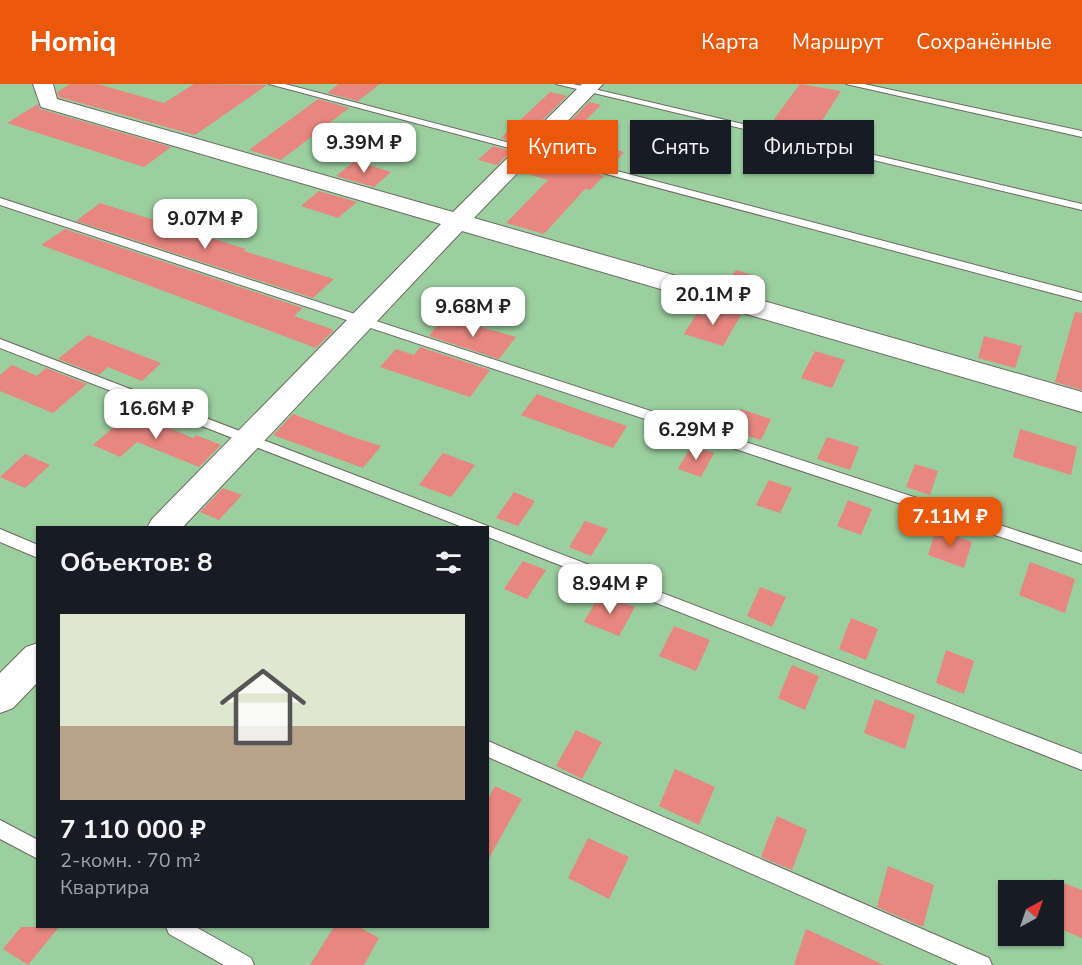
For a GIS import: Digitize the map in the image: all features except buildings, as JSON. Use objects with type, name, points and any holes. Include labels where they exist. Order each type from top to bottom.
[{"type":"street","points":[[43,84],[48,103],[456,224],[1082,402]]},
{"type":"street","points":[[556,120],[590,87]]},
{"type":"street","points":[[165,526],[507,170]]},
{"type":"street","points":[[0,697],[36,660]]},
{"type":"lane","points":[[274,84],[507,145]]},
{"type":"lane","points":[[561,84],[590,87],[1082,207]]},
{"type":"lane","points":[[851,84],[1082,134]]},
{"type":"lane","points":[[617,174],[1082,297]]},
{"type":"lane","points":[[0,201],[1082,558]]},
{"type":"lane","points":[[0,343],[476,526]]},
{"type":"lane","points":[[489,531],[1082,762]]},
{"type":"lane","points":[[0,535],[36,551]]},
{"type":"lane","points":[[489,749],[982,965]]},
{"type":"lane","points":[[0,829],[36,849]]},
{"type":"lane","points":[[178,928],[244,965]]},
{"type":"green space","points":[[0,84],[1082,84],[1082,965],[0,965]]}]
